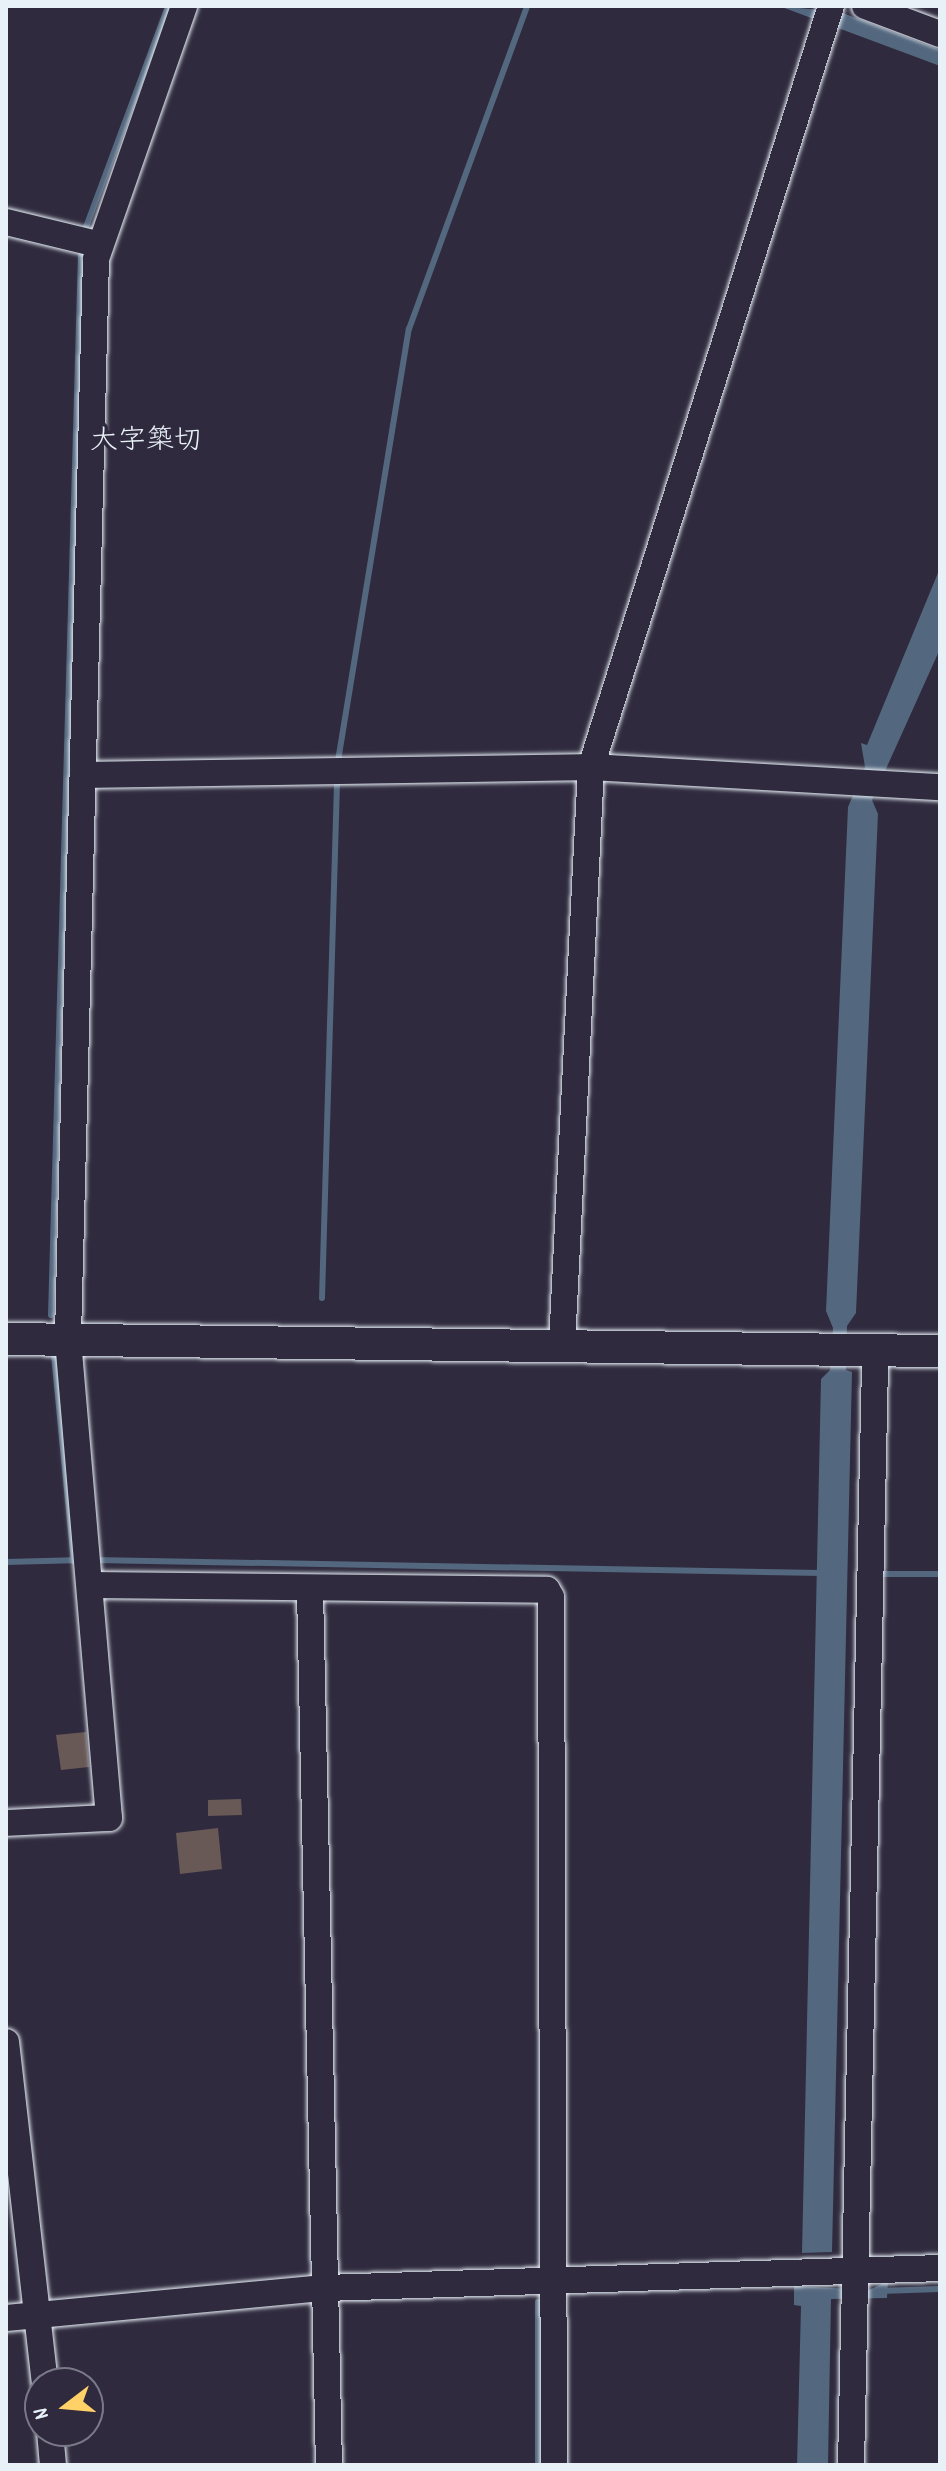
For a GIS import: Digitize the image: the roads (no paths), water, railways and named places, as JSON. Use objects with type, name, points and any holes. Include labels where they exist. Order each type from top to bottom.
[{"type":"street","points":[[6,1823],[109,1818],[68,1335],[97,244],[184,6]]},
{"type":"street","points":[[865,6],[940,34]]},
{"type":"street","points":[[562,1344],[591,767],[829,13]]},
{"type":"street","points":[[6,222],[97,244]]},
{"type":"street","points":[[83,775],[591,767],[940,787]]},
{"type":"street","points":[[6,1339],[68,1335],[818,1347],[867,1358],[940,1351]]},
{"type":"street","points":[[851,2465],[867,1358]]},
{"type":"street","points":[[90,1568],[310,1590],[547,1590],[551,1597],[554,2465]]},
{"type":"street","points":[[310,1590],[329,2465]]},
{"type":"street","points":[[6,2042],[43,2367]]},
{"type":"street","points":[[6,2318],[325,2288],[817,2272],[855,2285],[940,2268]]},
{"type":"water","points":[[779,6],[840,12],[940,50],[940,66]]},
{"type":"water","points":[[940,568],[940,649],[872,800],[878,814],[856,1313],[847,1326],[846,1370],[852,1372],[832,2252],[802,2253],[821,1379],[830,1370],[833,1328],[826,1311],[848,807],[865,767],[861,743],[867,745]]},
{"type":"water","points":[[888,2281],[887,2298],[831,2299],[828,2465],[797,2465],[801,2306],[794,2305],[794,2286],[869,2290]]},
{"type":"waterway","points":[[86,227],[168,6]]},
{"type":"waterway","points":[[338,761],[409,329],[527,6]]},
{"type":"waterway","points":[[51,1315],[81,254]]},
{"type":"waterway","points":[[322,1298],[337,782]]},
{"type":"waterway","points":[[54,1355],[74,1561]]},
{"type":"waterway","points":[[6,1562],[82,1560]]},
{"type":"waterway","points":[[94,1560],[822,1573]]},
{"type":"waterway","points":[[882,1574],[940,1574]]},
{"type":"waterway","points":[[880,2291],[940,2289]]},
{"type":"waterway","points":[[538,2302],[538,2465]]},
{"type":"district","name":"大字築切","points":[[146,443]]}]
